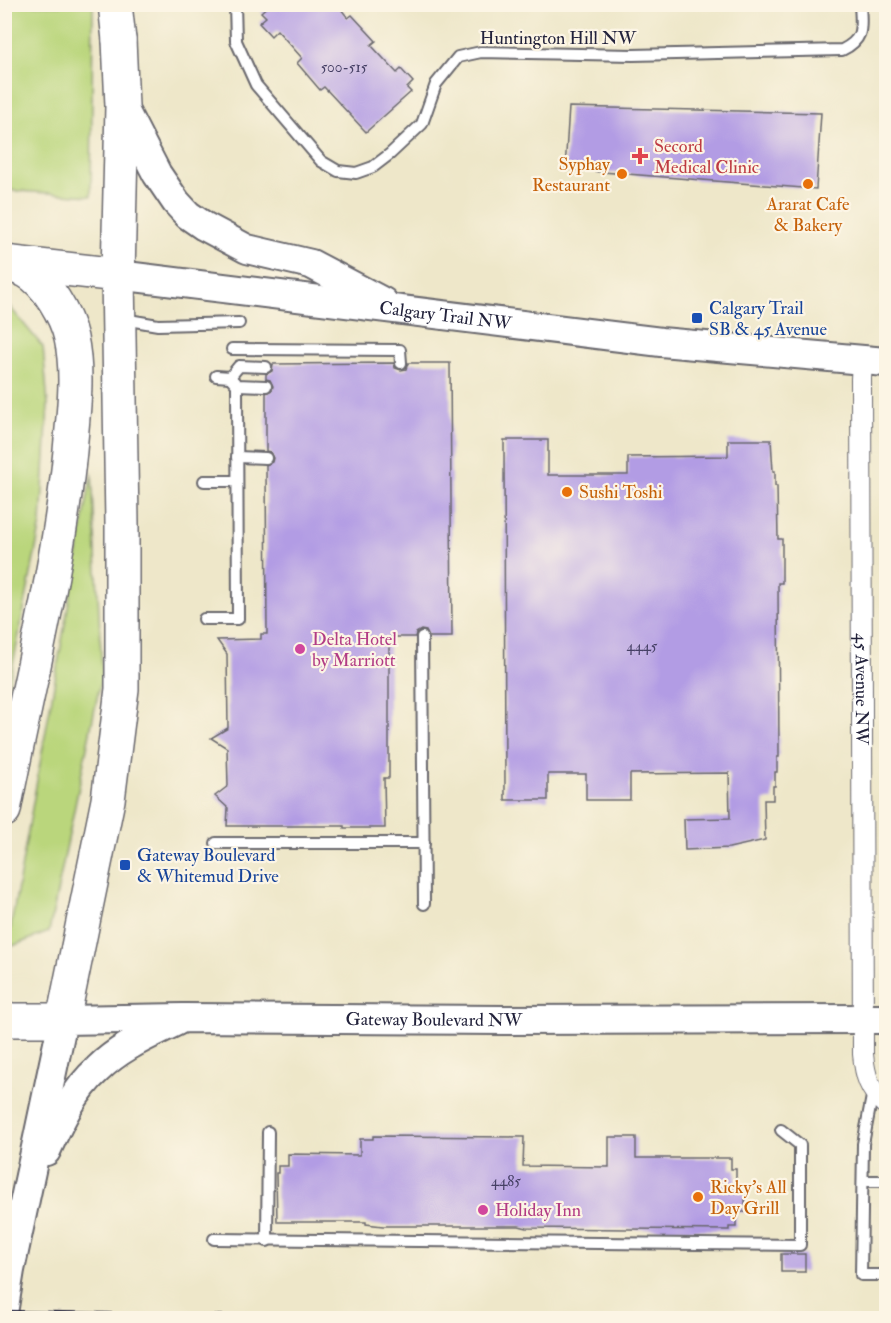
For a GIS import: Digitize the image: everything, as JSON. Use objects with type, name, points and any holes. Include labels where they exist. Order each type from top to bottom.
[{"type":"highway","points":[[63,1020],[108,800],[122,689],[118,275],[122,106],[115,4]]},
{"type":"highway","points":[[4,263],[27,272],[47,290],[56,303],[71,336],[75,377],[72,432],[60,535],[4,810]]},
{"type":"highway","name":"Calgary Trail NW","points":[[4,263],[118,275]]},
{"type":"highway","name":"Gateway Boulevard NW","points":[[10,1020],[63,1020]]},
{"type":"main road","points":[[122,106],[157,174],[176,202],[204,226],[247,249],[311,264],[398,310]]},
{"type":"main road","name":"Calgary Trail NW","points":[[118,275],[661,342],[874,361]]},
{"type":"main road","points":[[10,1270],[31,1183],[58,1126],[83,1086],[95,1071],[117,1053],[183,1018]]},
{"type":"main road","name":"Gateway Boulevard NW","points":[[63,1020],[183,1018],[875,1019]]},
{"type":"main road","points":[[4,1307],[63,1020]]},
{"type":"street","name":"45 Avenue NW","points":[[874,361],[861,415],[875,1019]]},
{"type":"street","points":[[875,1019],[865,1076],[880,1098]]},
{"type":"lane","name":"Huntington Hill NW","points":[[235,4],[236,40],[256,86],[321,160],[338,171],[356,173],[373,167],[422,124],[436,84],[458,57],[481,52],[633,55],[842,50],[853,45],[861,33],[860,4]]},
{"type":"lane","points":[[119,319],[158,324],[239,322]]},
{"type":"lane","points":[[232,349],[400,350],[401,363]]},
{"type":"lane","points":[[204,619],[238,619],[234,381],[239,366],[266,367]]},
{"type":"lane","points":[[216,376],[266,386]]},
{"type":"lane","points":[[237,457],[266,458]]},
{"type":"lane","points":[[204,481],[237,481]]},
{"type":"lane","points":[[422,637],[424,904]]},
{"type":"lane","points":[[216,843],[424,843]]},
{"type":"lane","points":[[880,1098],[863,1144],[861,1275],[886,1275]]},
{"type":"lane","points":[[214,1239],[800,1245],[800,1145],[781,1130]]},
{"type":"lane","points":[[267,1240],[268,1132]]},
{"type":"lane","points":[[863,1181],[886,1181]]},
{"type":"green space","points":[[4,5],[93,5],[91,196],[5,190]]},
{"type":"green space","points":[[5,301],[43,347],[48,405],[41,523],[5,705]]},
{"type":"green space","points":[[92,473],[102,674],[49,932],[7,948]]},
{"type":"building","points":[[270,4],[337,4],[348,18],[352,15],[376,41],[371,45],[397,73],[401,69],[413,82],[407,88],[411,92],[366,132],[324,87],[320,90],[297,63],[302,58],[277,30],[271,36],[259,23],[266,17],[261,12]]},
{"type":"building","points":[[569,107],[821,113],[816,189],[565,169]]},
{"type":"building","name":"Delta Hotel by Marriott","points":[[394,363],[395,368],[401,370],[406,369],[408,363],[450,363],[452,637],[429,637],[426,631],[421,630],[416,633],[415,637],[389,637],[389,778],[384,778],[385,828],[227,826],[228,808],[215,796],[228,786],[227,748],[211,738],[228,728],[227,654],[217,640],[261,639],[261,634],[267,634],[266,465],[272,462],[273,458],[270,452],[266,451],[266,393],[272,390],[273,386],[270,380],[266,379],[266,374],[272,371],[273,364]]},
{"type":"building","points":[[504,440],[548,440],[548,475],[628,475],[628,457],[728,456],[728,440],[771,440],[773,471],[775,471],[775,486],[777,486],[778,539],[782,539],[782,583],[778,583],[779,757],[777,757],[773,800],[764,800],[765,840],[729,848],[685,850],[684,819],[730,818],[729,773],[630,774],[630,800],[586,800],[586,774],[548,774],[548,800],[505,800]]},
{"type":"building","points":[[373,1136],[524,1137],[523,1166],[609,1167],[609,1137],[636,1137],[636,1158],[731,1158],[731,1169],[736,1169],[736,1191],[745,1191],[745,1212],[736,1212],[736,1227],[729,1227],[729,1230],[383,1226],[366,1224],[366,1222],[277,1222],[276,1173],[278,1173],[278,1166],[288,1166],[288,1154],[360,1155],[360,1139],[373,1139]]},
{"type":"building","points":[[781,1254],[805,1254],[805,1272],[781,1272]]},
{"type":"railway","points":[[4,1312],[290,1318]]},
{"type":"place","name":"Secord Medical Clinic","points":[[640,156]]},
{"type":"place","name":"Syphay Restaurant","points":[[622,174]]},
{"type":"place","name":"Ararat Cafe & Bakery","points":[[808,184]]},
{"type":"place","name":"Calgary Trail SB & 45 Avenue","points":[[697,318]]},
{"type":"place","name":"Sushi Toshi","points":[[567,492]]},
{"type":"place","name":"Delta Hotel by Marriott","points":[[300,649]]},
{"type":"place","name":"Gateway Boulevard & Whitemud Drive","points":[[125,865]]},
{"type":"place","name":"Ricky's All Day Grill","points":[[698,1197]]},
{"type":"place","name":"Holiday Inn","points":[[483,1210]]}]
